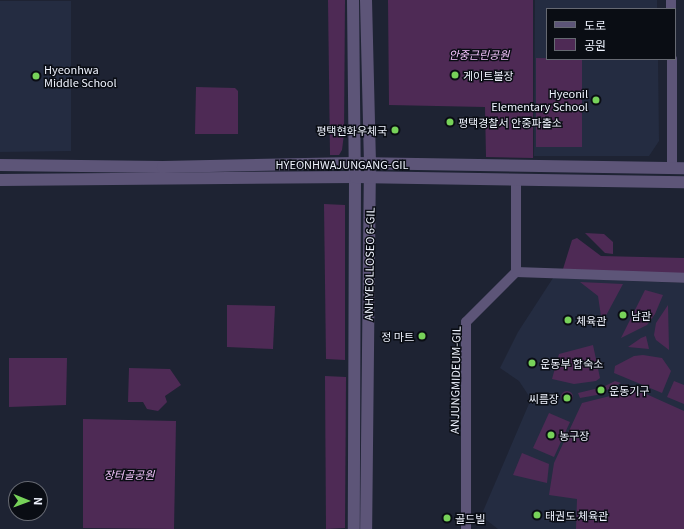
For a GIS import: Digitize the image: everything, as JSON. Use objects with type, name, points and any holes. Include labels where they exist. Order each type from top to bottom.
[{"type":"street","name":"ANHYEOLLOSEO 6-GIL","points":[[353,0],[355,163],[354,529]]},
{"type":"street","name":"ANHYEOLLOSEO 6-GIL","points":[[366,0],[370,163],[366,529]]},
{"type":"street","points":[[0,180],[355,177],[678,182],[672,60]]},
{"type":"street","name":"HYEONHWAJUNGANG-GIL","points":[[0,165],[163,167],[370,163],[678,167]]},
{"type":"street","points":[[516,180],[516,272],[684,278]]},
{"type":"street","name":"ANJUNGMIDEUM-GIL","points":[[466,529],[466,322],[516,272]]},
{"type":"shaded area","name":"Hyeonil Elementary School","points":[[535,0],[657,0],[657,8],[546,8],[546,60],[658,60],[659,141],[649,156],[534,156]]},
{"type":"shaded area","name":"Hyeonhwa Middle School","points":[[0,1],[71,1],[71,151],[0,152]]},
{"type":"shaded area","points":[[553,278],[684,283],[684,529],[498,529],[481,516],[531,399],[519,381],[500,368],[518,332]]},
{"type":"green space","points":[[328,0],[345,0],[344,134],[342,150],[339,155],[330,155]]},
{"type":"green space","name":"안중근린공원","points":[[388,0],[533,0],[533,158],[486,157],[485,107],[389,105]]},
{"type":"green space","points":[[536,58],[546,58],[546,60],[582,60],[582,147],[536,147]]},
{"type":"green space","points":[[196,87],[235,88],[238,91],[238,134],[195,134]]},
{"type":"green space","points":[[324,204],[345,205],[345,360],[326,359]]},
{"type":"green space","points":[[585,233],[604,234],[613,242],[613,254],[605,253]]},
{"type":"green space","points":[[577,238],[601,256],[684,258],[684,275],[563,269],[572,240]]},
{"type":"green space","points":[[580,282],[623,284],[602,323],[598,296]]},
{"type":"green space","points":[[645,290],[663,295],[655,314],[647,325],[621,338]]},
{"type":"green space","points":[[227,305],[275,306],[273,349],[227,347]]},
{"type":"green space","points":[[668,305],[669,350],[656,340],[654,335],[656,323]]},
{"type":"green space","points":[[646,336],[649,349],[628,347],[641,338]]},
{"type":"green space","points":[[593,345],[600,378],[596,381],[574,384],[552,379],[559,354]]},
{"type":"green space","points":[[643,355],[662,358],[671,371],[662,393],[614,373],[615,366],[634,356]]},
{"type":"green space","points":[[9,358],[67,358],[66,405],[9,407]]},
{"type":"green space","points":[[129,368],[170,369],[181,385],[165,396],[167,402],[158,411],[147,409],[143,402],[128,402]]},
{"type":"green space","points":[[325,376],[346,377],[345,528],[326,529]]},
{"type":"green space","name":"운동기구","points":[[615,381],[621,383],[597,395],[580,398],[578,393],[603,387]]},
{"type":"green space","points":[[674,381],[684,385],[684,404],[667,397]]},
{"type":"green space","points":[[624,384],[684,411],[684,529],[576,529],[577,499],[549,495],[554,463],[582,403],[610,396]]},
{"type":"green space","name":"씨름장","points":[[567,391],[571,393],[573,397],[571,401],[567,403],[563,401],[561,397],[563,393]]},
{"type":"green space","name":"농구장","points":[[549,413],[570,422],[554,457],[533,448]]},
{"type":"green space","name":"장터골공원","points":[[83,419],[176,421],[174,529],[83,528]]},
{"type":"green space","points":[[522,453],[549,464],[547,483],[513,475]]},
{"type":"place","name":"게이트볼장","points":[[455,75]]},
{"type":"place","name":"Hyeonhwa Middle School","points":[[36,76]]},
{"type":"place","name":"Hyeonil Elementary School","points":[[596,100]]},
{"type":"place","name":"평택경찰서 안중파출소","points":[[450,122]]},
{"type":"place","name":"평택현화우체국","points":[[395,130]]},
{"type":"place","name":"남관","points":[[623,315]]},
{"type":"place","name":"체육관","points":[[568,320]]},
{"type":"place","name":"정 마트","points":[[422,336]]},
{"type":"place","name":"운동부 합숙소","points":[[532,363]]},
{"type":"place","name":"운동기구","points":[[601,390]]},
{"type":"place","name":"씨름장","points":[[567,398]]},
{"type":"place","name":"농구장","points":[[551,435]]},
{"type":"place","name":"태권도 체육관","points":[[537,515]]},
{"type":"place","name":"골드빌","points":[[447,518]]}]
